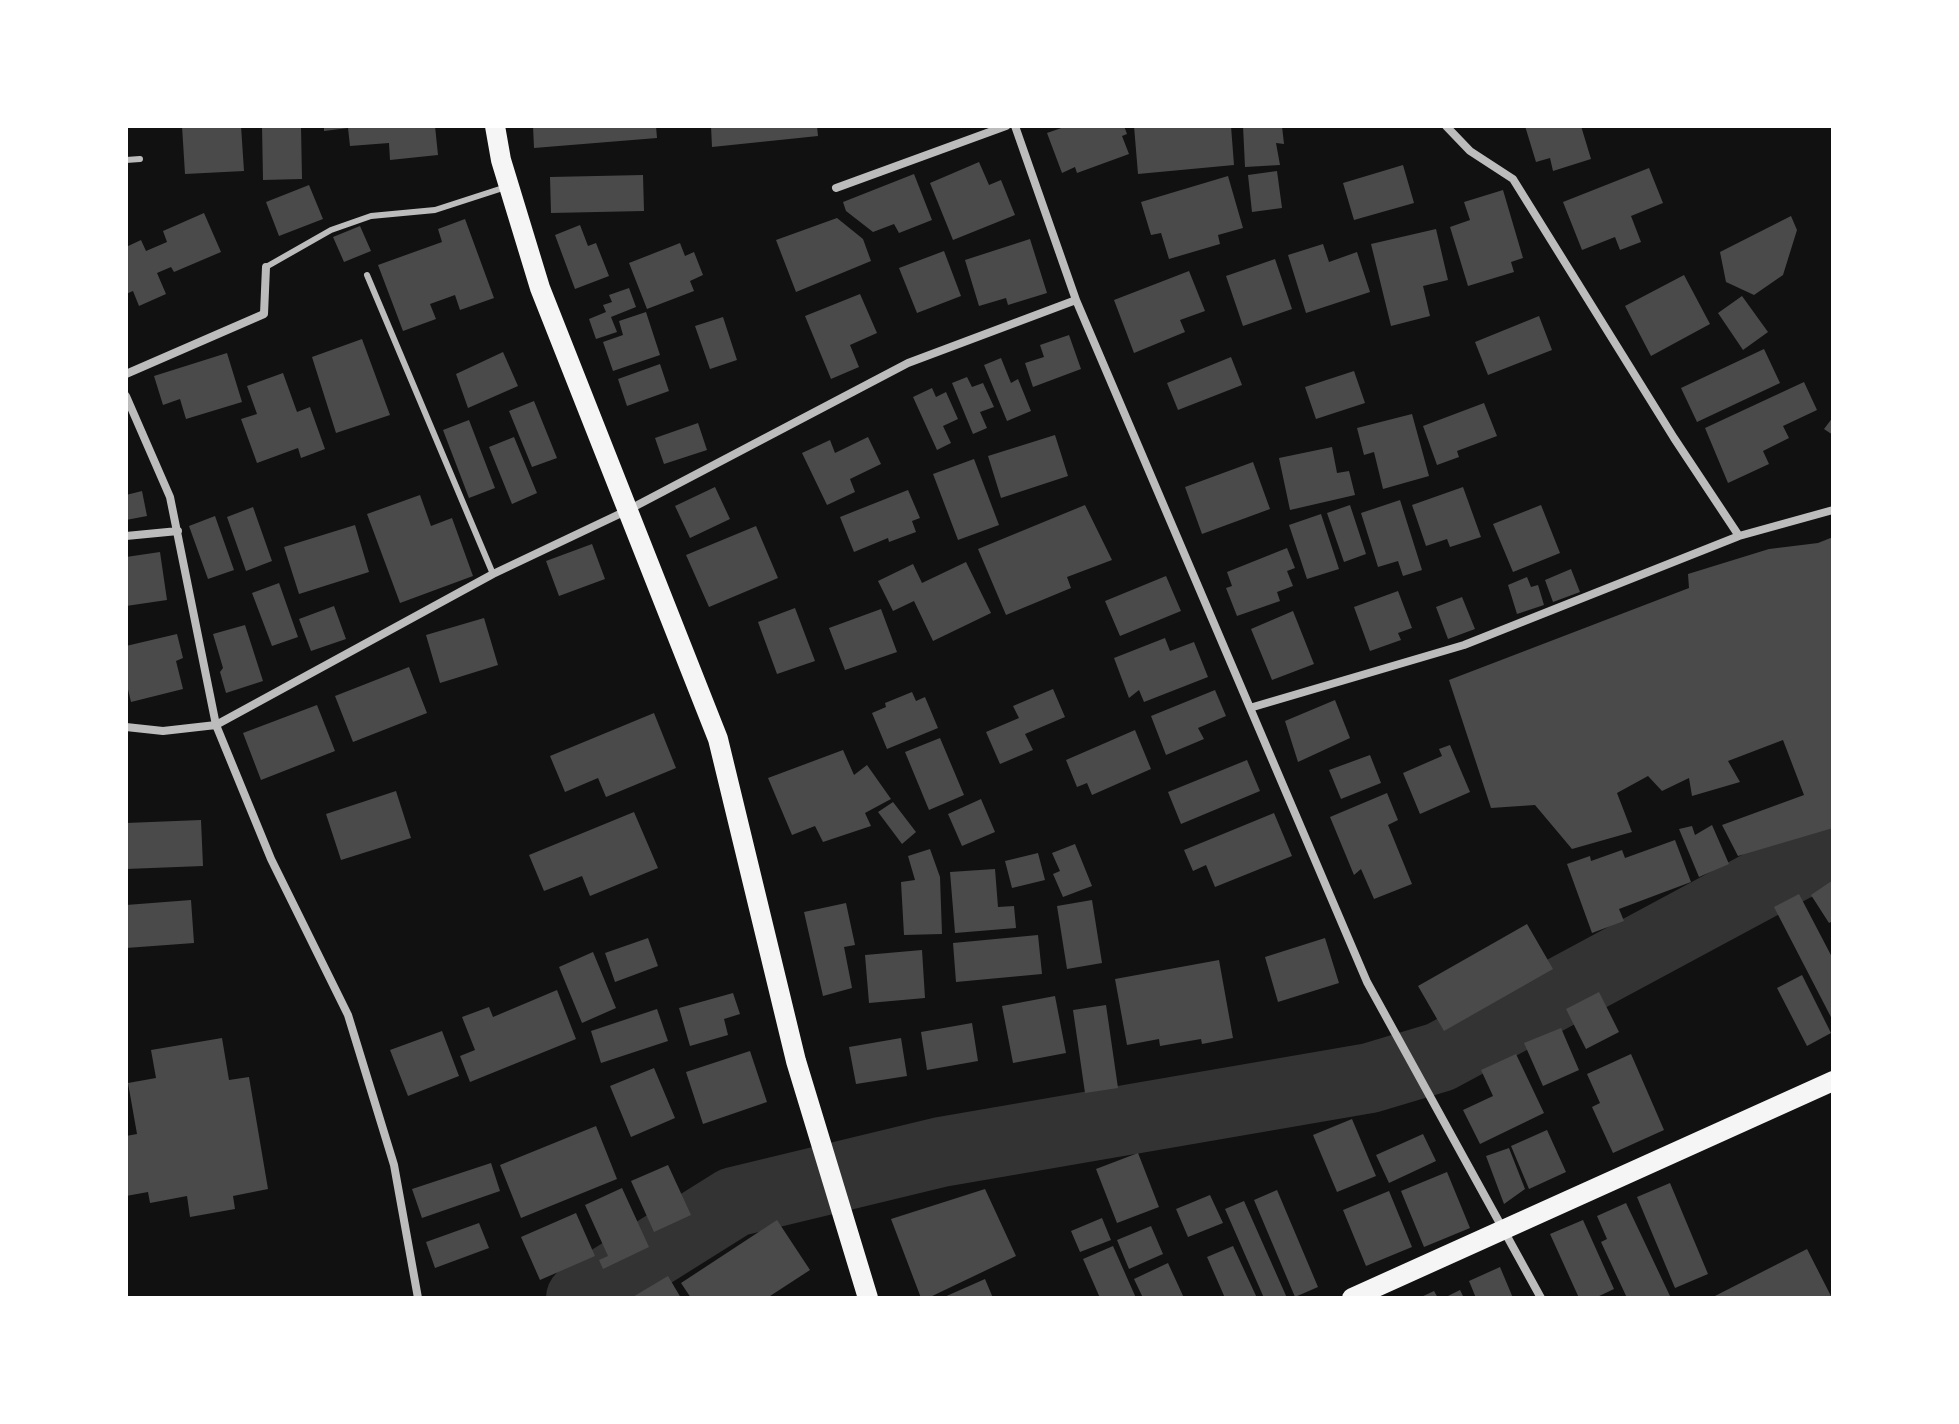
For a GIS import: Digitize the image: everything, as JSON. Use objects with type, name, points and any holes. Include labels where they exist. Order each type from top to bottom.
[{"type":"main road","points":[[495,126],[509,186],[540,288],[718,739],[825,1163],[868,1298]]},
{"type":"main road","points":[[1352,1298],[1833,1081]]},
{"type":"street","points":[[836,188],[1006,126]]},
{"type":"street","points":[[1015,126],[1076,300],[1253,707],[1367,982],[1541,1298]]},
{"type":"street","points":[[1446,126],[1470,151],[1513,179],[1674,438],[1739,536]]},
{"type":"street","points":[[126,374],[264,314],[266,267]]},
{"type":"street","points":[[126,727],[163,731],[216,725],[493,574],[628,510],[908,363],[1076,300]]},
{"type":"street","points":[[127,399],[170,497],[216,725],[271,859],[348,1015],[394,1165],[418,1298]]},
{"type":"street","points":[[1253,707],[1464,645],[1739,536],[1833,510]]},
{"type":"street","points":[[126,536],[178,531]]},
{"type":"lane","points":[[126,160],[140,159]]},
{"type":"lane","points":[[266,267],[331,230],[371,216],[435,210],[509,186]]},
{"type":"lane","points":[[367,275],[493,574]]},
{"type":"building","points":[[182,126],[241,126],[244,171],[185,174]]},
{"type":"building","points":[[262,126],[301,126],[302,179],[263,180]]},
{"type":"building","points":[[324,126],[435,126],[438,155],[390,160],[389,143],[350,146],[348,128],[324,131]]},
{"type":"building","points":[[533,126],[656,126],[657,138],[534,148]]},
{"type":"building","points":[[711,126],[817,126],[818,136],[712,147]]},
{"type":"building","points":[[1067,126],[1124,126],[1127,134],[1122,136],[1129,154],[1077,173],[1075,167],[1062,173],[1047,133]]},
{"type":"building","points":[[1134,126],[1231,126],[1234,165],[1138,174]]},
{"type":"building","points":[[1243,126],[1282,126],[1284,144],[1276,143],[1280,165],[1245,167]]},
{"type":"building","points":[[1525,126],[1581,126],[1591,159],[1553,171],[1550,158],[1536,162]]},
{"type":"building","points":[[979,162],[989,185],[1001,180],[1015,215],[953,240],[930,183]]},
{"type":"building","points":[[1403,165],[1414,203],[1354,220],[1343,183]]},
{"type":"building","points":[[1649,168],[1663,203],[1631,216],[1641,242],[1620,250],[1615,237],[1582,250],[1563,202]]},
{"type":"building","points":[[1277,171],[1282,208],[1252,212],[1248,175]]},
{"type":"building","points":[[914,174],[932,220],[899,233],[894,224],[873,232],[846,211],[843,202]]},
{"type":"building","points":[[643,175],[644,211],[551,213],[550,177]]},
{"type":"building","points":[[1228,176],[1243,228],[1218,235],[1220,244],[1169,259],[1161,233],[1151,235],[1141,202]]},
{"type":"building","points":[[309,185],[323,219],[279,236],[266,202]]},
{"type":"building","points":[[1503,190],[1523,258],[1511,262],[1514,272],[1468,286],[1450,227],[1470,220],[1464,202]]},
{"type":"building","points":[[204,213],[221,252],[174,272],[171,267],[157,273],[166,294],[139,306],[133,291],[126,294],[126,247],[141,240],[146,251],[167,242],[163,231]]},
{"type":"building","points":[[1791,216],[1797,230],[1783,275],[1754,295],[1726,282],[1720,252]]},
{"type":"building","points":[[837,218],[863,239],[871,261],[796,292],[776,240]]},
{"type":"building","points":[[465,219],[494,298],[460,310],[455,295],[430,304],[436,319],[403,331],[378,265],[442,242],[438,229]]},
{"type":"building","points":[[580,225],[588,246],[596,243],[609,276],[575,289],[555,235]]},
{"type":"building","points":[[360,226],[371,251],[344,262],[333,237]]},
{"type":"building","points":[[1436,229],[1448,280],[1423,286],[1430,316],[1391,326],[1371,244]]},
{"type":"building","points":[[1030,239],[1047,293],[1008,305],[1006,298],[979,306],[965,260]]},
{"type":"building","points":[[680,243],[685,256],[694,252],[703,275],[690,281],[694,291],[647,309],[629,263]]},
{"type":"building","points":[[1323,244],[1329,262],[1357,252],[1370,292],[1306,313],[1288,255]]},
{"type":"building","points":[[944,251],[961,296],[917,313],[899,268]]},
{"type":"building","points":[[1275,259],[1292,309],[1243,326],[1226,276]]},
{"type":"building","points":[[1189,271],[1205,311],[1180,320],[1185,332],[1134,353],[1114,300]]},
{"type":"building","points":[[1684,275],[1710,324],[1651,356],[1625,306]]},
{"type":"building","points":[[629,288],[636,307],[611,317],[617,332],[596,339],[589,319],[606,312],[603,305],[612,302],[609,295]]},
{"type":"building","points":[[860,294],[877,333],[850,345],[859,367],[831,379],[805,316]]},
{"type":"building","points":[[1742,296],[1768,332],[1743,350],[1718,313]]},
{"type":"building","points":[[646,312],[660,355],[613,371],[603,342],[623,335],[619,321]]},
{"type":"building","points":[[1539,316],[1552,350],[1488,375],[1475,342]]},
{"type":"building","points":[[723,317],[737,360],[710,369],[695,326]]},
{"type":"building","points":[[1069,335],[1081,369],[1033,387],[1025,363],[1044,357],[1040,345]]},
{"type":"building","points":[[362,339],[390,415],[336,433],[312,357]]},
{"type":"building","points":[[1764,349],[1780,383],[1697,422],[1681,388]]},
{"type":"building","points":[[503,352],[518,386],[468,408],[456,374]]},
{"type":"building","points":[[227,353],[242,402],[186,419],[180,399],[163,405],[154,376]]},
{"type":"building","points":[[1231,357],[1242,385],[1178,410],[1167,383]]},
{"type":"building","points":[[1001,358],[1011,383],[1018,379],[1031,411],[1007,421],[984,365]]},
{"type":"building","points":[[660,364],[669,391],[627,406],[618,379]]},
{"type":"building","points":[[1354,371],[1365,403],[1316,419],[1305,387]]},
{"type":"building","points":[[283,373],[297,412],[310,407],[325,449],[301,458],[298,448],[257,463],[241,419],[257,414],[247,386]]},
{"type":"building","points":[[967,377],[972,387],[983,383],[994,407],[980,412],[987,428],[973,434],[952,383]]},
{"type":"building","points":[[1804,382],[1817,410],[1783,426],[1789,438],[1763,451],[1769,464],[1728,483],[1705,428]]},
{"type":"building","points":[[932,388],[936,397],[946,392],[958,419],[943,426],[951,443],[937,450],[913,397]]},
{"type":"building","points":[[534,401],[557,458],[532,467],[509,411]]},
{"type":"building","points":[[1484,403],[1497,436],[1457,451],[1459,457],[1437,465],[1423,426]]},
{"type":"building","points":[[1412,414],[1429,476],[1383,489],[1374,452],[1364,455],[1357,428]]},
{"type":"building","points":[[1833,417],[1833,435],[1824,429]]},
{"type":"building","points":[[469,420],[495,488],[469,498],[443,430]]},
{"type":"building","points":[[698,423],[707,450],[664,464],[655,438]]},
{"type":"building","points":[[1055,435],[1068,476],[1001,498],[988,456]]},
{"type":"building","points":[[514,437],[537,493],[512,504],[489,447]]},
{"type":"building","points":[[868,437],[881,464],[850,479],[855,492],[827,505],[802,453],[830,440],[835,453]]},
{"type":"building","points":[[1332,447],[1337,473],[1349,471],[1355,495],[1290,510],[1279,458]]},
{"type":"building","points":[[974,459],[999,525],[958,540],[933,474]]},
{"type":"building","points":[[1253,462],[1270,509],[1202,534],[1185,487]]},
{"type":"building","points":[[715,487],[730,519],[690,538],[675,506]]},
{"type":"building","points":[[1463,487],[1481,537],[1450,547],[1447,539],[1426,546],[1412,505]]},
{"type":"building","points":[[908,490],[920,518],[912,521],[916,532],[889,542],[888,538],[854,552],[840,517]]},
{"type":"building","points":[[142,491],[147,516],[126,520],[126,495]]},
{"type":"building","points":[[420,495],[431,526],[452,518],[473,576],[400,603],[367,514]]},
{"type":"building","points":[[1400,500],[1422,570],[1403,576],[1398,561],[1378,567],[1361,513]]},
{"type":"building","points":[[1085,505],[1112,560],[1067,577],[1071,588],[1006,615],[978,549]]},
{"type":"building","points":[[1350,505],[1366,554],[1344,562],[1327,513]]},
{"type":"building","points":[[1541,505],[1560,553],[1513,572],[1493,524]]},
{"type":"building","points":[[253,507],[272,561],[246,571],[227,517]]},
{"type":"building","points":[[1321,514],[1339,569],[1307,579],[1289,525]]},
{"type":"building","points":[[215,516],[234,570],[208,579],[189,526]]},
{"type":"building","points":[[355,525],[369,572],[299,594],[284,547]]},
{"type":"building","points":[[756,526],[778,578],[709,607],[686,555]]},
{"type":"building","points":[[1833,537],[1833,828],[1738,856],[1722,825],[1804,795],[1783,740],[1728,761],[1740,782],[1692,796],[1689,778],[1662,791],[1648,776],[1617,793],[1632,832],[1572,849],[1535,805],[1491,808],[1449,680],[1689,588],[1688,574],[1769,549],[1818,543]]},
{"type":"building","points":[[592,544],[605,579],[559,596],[546,561]]},
{"type":"building","points":[[1287,548],[1295,568],[1287,571],[1293,586],[1277,592],[1280,601],[1237,616],[1226,588],[1232,586],[1227,572]]},
{"type":"building","points":[[160,552],[167,600],[126,606],[126,557]]},
{"type":"building","points":[[966,562],[991,613],[933,641],[914,601],[893,611],[878,581],[913,564],[922,583]]},
{"type":"building","points":[[1571,569],[1580,592],[1553,602],[1545,580]]},
{"type":"building","points":[[1166,576],[1181,611],[1120,636],[1105,601]]},
{"type":"building","points":[[1527,577],[1531,587],[1538,585],[1544,605],[1517,614],[1508,585]]},
{"type":"building","points":[[279,583],[298,637],[272,646],[252,593]]},
{"type":"building","points":[[1398,591],[1412,628],[1398,633],[1401,640],[1370,651],[1354,607]]},
{"type":"building","points":[[1462,597],[1475,629],[1448,639],[1436,607]]},
{"type":"building","points":[[334,606],[346,639],[311,651],[299,619]]},
{"type":"building","points":[[795,608],[815,661],[777,674],[758,622]]},
{"type":"building","points":[[881,609],[897,652],[845,670],[829,628]]},
{"type":"building","points":[[1293,611],[1314,664],[1272,680],[1251,629]]},
{"type":"building","points":[[484,618],[498,665],[440,683],[426,635]]},
{"type":"building","points":[[245,625],[263,681],[226,693],[220,672],[223,668],[213,634]]},
{"type":"building","points":[[177,634],[183,658],[176,661],[183,689],[131,702],[126,681],[126,646]]},
{"type":"building","points":[[1165,638],[1170,651],[1194,642],[1208,677],[1144,702],[1139,690],[1129,698],[1114,658]]},
{"type":"building","points":[[409,667],[427,713],[353,742],[335,696]]},
{"type":"building","points":[[1053,689],[1065,717],[1025,734],[1033,750],[1000,764],[986,732],[1019,718],[1013,706]]},
{"type":"building","points":[[1215,690],[1226,716],[1198,728],[1204,739],[1166,755],[1151,716]]},
{"type":"building","points":[[912,692],[916,701],[925,697],[938,728],[887,749],[872,713],[886,707],[885,703]]},
{"type":"building","points":[[1335,700],[1350,738],[1298,762],[1285,721]]},
{"type":"building","points":[[317,705],[335,751],[261,780],[243,733]]},
{"type":"building","points":[[654,713],[676,768],[606,797],[598,778],[565,792],[550,756]]},
{"type":"building","points":[[1135,730],[1151,769],[1092,795],[1087,783],[1077,787],[1066,760]]},
{"type":"building","points":[[940,738],[964,795],[929,810],[905,752]]},
{"type":"building","points":[[1450,745],[1470,792],[1420,814],[1403,773],[1442,756],[1439,749]]},
{"type":"building","points":[[843,750],[854,775],[867,765],[891,799],[865,813],[871,826],[823,842],[815,826],[792,835],[768,778]]},
{"type":"building","points":[[1370,755],[1381,783],[1341,799],[1329,770]]},
{"type":"building","points":[[1247,760],[1260,791],[1181,824],[1168,792]]},
{"type":"building","points":[[396,791],[411,838],[341,860],[326,814]]},
{"type":"building","points":[[1387,793],[1398,820],[1388,825],[1412,884],[1374,899],[1361,869],[1354,875],[1330,817]]},
{"type":"building","points":[[981,799],[995,832],[962,846],[948,814]]},
{"type":"building","points":[[893,802],[916,832],[902,844],[878,812]]},
{"type":"building","points":[[634,812],[658,868],[590,896],[582,876],[544,891],[529,855]]},
{"type":"building","points":[[1274,813],[1292,856],[1215,887],[1206,865],[1193,871],[1184,850]]},
{"type":"building","points":[[201,820],[203,866],[126,869],[126,823]]},
{"type":"building","points":[[1712,825],[1729,864],[1699,877],[1679,829],[1692,826],[1695,835]]},
{"type":"building","points":[[1675,840],[1691,882],[1619,909],[1624,921],[1592,933],[1567,864],[1590,856],[1591,861],[1622,850],[1625,858]]},
{"type":"building","points":[[1075,844],[1092,886],[1063,897],[1053,874],[1060,871],[1052,853]]},
{"type":"building","points":[[930,849],[940,877],[942,934],[904,935],[901,882],[915,880],[908,856]]},
{"type":"building","points":[[1038,853],[1045,880],[1012,888],[1005,861]]},
{"type":"building","points":[[995,869],[998,907],[1014,906],[1016,928],[955,933],[950,872]]},
{"type":"building","points":[[1833,880],[1833,921],[1829,923],[1811,895]]},
{"type":"building","points":[[1799,894],[1833,959],[1833,1021],[1774,907]]},
{"type":"building","points":[[191,900],[194,943],[126,948],[126,905]]},
{"type":"building","points":[[1092,900],[1102,963],[1067,969],[1057,906]]},
{"type":"building","points":[[846,903],[855,945],[844,947],[852,988],[823,996],[804,912]]},
{"type":"building","points":[[1527,924],[1553,969],[1444,1031],[1418,986]]},
{"type":"building","points":[[1038,935],[1042,974],[956,982],[953,943]]},
{"type":"building","points":[[648,938],[658,966],[615,982],[605,953]]},
{"type":"building","points":[[1325,938],[1339,983],[1278,1002],[1265,957]]},
{"type":"building","points":[[922,950],[925,998],[869,1003],[865,955]]},
{"type":"building","points":[[593,952],[616,1008],[582,1023],[559,967]]},
{"type":"building","points":[[1219,960],[1233,1038],[1202,1044],[1201,1039],[1160,1046],[1159,1039],[1127,1045],[1115,979]]},
{"type":"building","points":[[1802,975],[1831,1033],[1807,1046],[1777,988]]},
{"type":"building","points":[[557,990],[576,1039],[470,1082],[460,1056],[475,1050],[462,1017],[489,1007],[493,1017]]},
{"type":"building","points":[[1599,992],[1619,1032],[1586,1049],[1566,1009]]},
{"type":"building","points":[[733,993],[740,1014],[724,1019],[728,1035],[690,1046],[679,1008]]},
{"type":"building","points":[[1055,996],[1066,1053],[1013,1063],[1002,1006]]},
{"type":"building","points":[[1106,1005],[1118,1088],[1085,1093],[1073,1010]]},
{"type":"building","points":[[657,1009],[668,1041],[601,1063],[591,1031]]},
{"type":"building","points":[[972,1023],[978,1061],[927,1070],[921,1032]]},
{"type":"building","points":[[1561,1028],[1579,1070],[1543,1086],[1524,1043]]},
{"type":"building","points":[[442,1031],[459,1076],[408,1096],[390,1050]]},
{"type":"building","points":[[222,1038],[229,1080],[249,1077],[268,1189],[233,1196],[235,1209],[190,1217],[187,1196],[150,1203],[148,1192],[126,1196],[126,1136],[137,1134],[128,1083],[156,1078],[151,1050]]},
{"type":"building","points":[[901,1038],[907,1076],[856,1084],[849,1047]]},
{"type":"building","points":[[750,1051],[767,1102],[703,1124],[686,1072]]},
{"type":"building","points":[[1516,1054],[1544,1113],[1480,1144],[1463,1110],[1493,1096],[1481,1070]]},
{"type":"building","points":[[1631,1054],[1664,1130],[1613,1153],[1592,1107],[1600,1103],[1587,1074]]},
{"type":"building","points":[[654,1068],[675,1118],[631,1137],[610,1086]]},
{"type":"building","points":[[1352,1119],[1376,1176],[1337,1192],[1313,1135]]},
{"type":"building","points":[[596,1126],[617,1179],[521,1218],[500,1165]]},
{"type":"building","points":[[1547,1130],[1566,1172],[1529,1189],[1511,1146]]},
{"type":"building","points":[[1423,1134],[1436,1161],[1389,1183],[1376,1155]]},
{"type":"building","points":[[1509,1148],[1525,1189],[1504,1204],[1486,1156]]},
{"type":"building","points":[[1138,1153],[1159,1207],[1117,1223],[1096,1169]]},
{"type":"building","points":[[491,1163],[500,1191],[422,1218],[412,1189]]},
{"type":"building","points":[[668,1165],[691,1215],[654,1232],[631,1181]]},
{"type":"building","points":[[1447,1172],[1470,1228],[1424,1247],[1401,1191]]},
{"type":"building","points":[[1670,1183],[1708,1274],[1675,1288],[1637,1197]]},
{"type":"building","points":[[622,1188],[649,1247],[603,1269],[599,1260],[608,1256],[585,1205]]},
{"type":"building","points":[[985,1189],[1016,1256],[928,1298],[921,1298],[891,1219]]},
{"type":"building","points":[[1277,1190],[1318,1287],[1295,1297],[1254,1200]]},
{"type":"building","points":[[1389,1191],[1412,1247],[1366,1266],[1343,1210]]},
{"type":"building","points":[[1210,1195],[1223,1223],[1188,1237],[1176,1209]]},
{"type":"building","points":[[1244,1201],[1287,1298],[1264,1298],[1225,1209]]},
{"type":"building","points":[[1626,1203],[1670,1296],[1627,1298],[1601,1242],[1607,1239],[1597,1216]]},
{"type":"building","points":[[576,1213],[595,1256],[540,1280],[521,1237]]},
{"type":"building","points":[[1102,1218],[1111,1240],[1080,1252],[1071,1231]]},
{"type":"building","points":[[777,1220],[810,1270],[767,1298],[691,1298],[681,1283]]},
{"type":"building","points":[[1583,1220],[1614,1289],[1595,1298],[1579,1298],[1550,1234]]},
{"type":"building","points":[[479,1223],[489,1248],[435,1268],[426,1242]]},
{"type":"building","points":[[1151,1226],[1163,1254],[1129,1269],[1117,1240]]},
{"type":"building","points":[[1113,1246],[1136,1298],[1100,1298],[1083,1259]]},
{"type":"building","points":[[1233,1246],[1257,1298],[1225,1298],[1207,1257]]},
{"type":"building","points":[[1807,1249],[1832,1298],[1711,1298]]},
{"type":"building","points":[[1168,1263],[1184,1298],[1143,1298],[1134,1279]]},
{"type":"building","points":[[1500,1267],[1513,1298],[1476,1298],[1469,1281]]},
{"type":"building","points":[[668,1276],[681,1298],[631,1298]]},
{"type":"building","points":[[985,1279],[993,1298],[942,1298]]},
{"type":"building","points":[[1460,1290],[1464,1298],[1444,1298]]},
{"type":"building","points":[[1434,1291],[1438,1298],[1419,1298]]},
{"type":"waterway","points":[[581,1298],[734,1202],[941,1152],[1370,1078],[1440,1057],[1797,865],[1833,854]]}]
